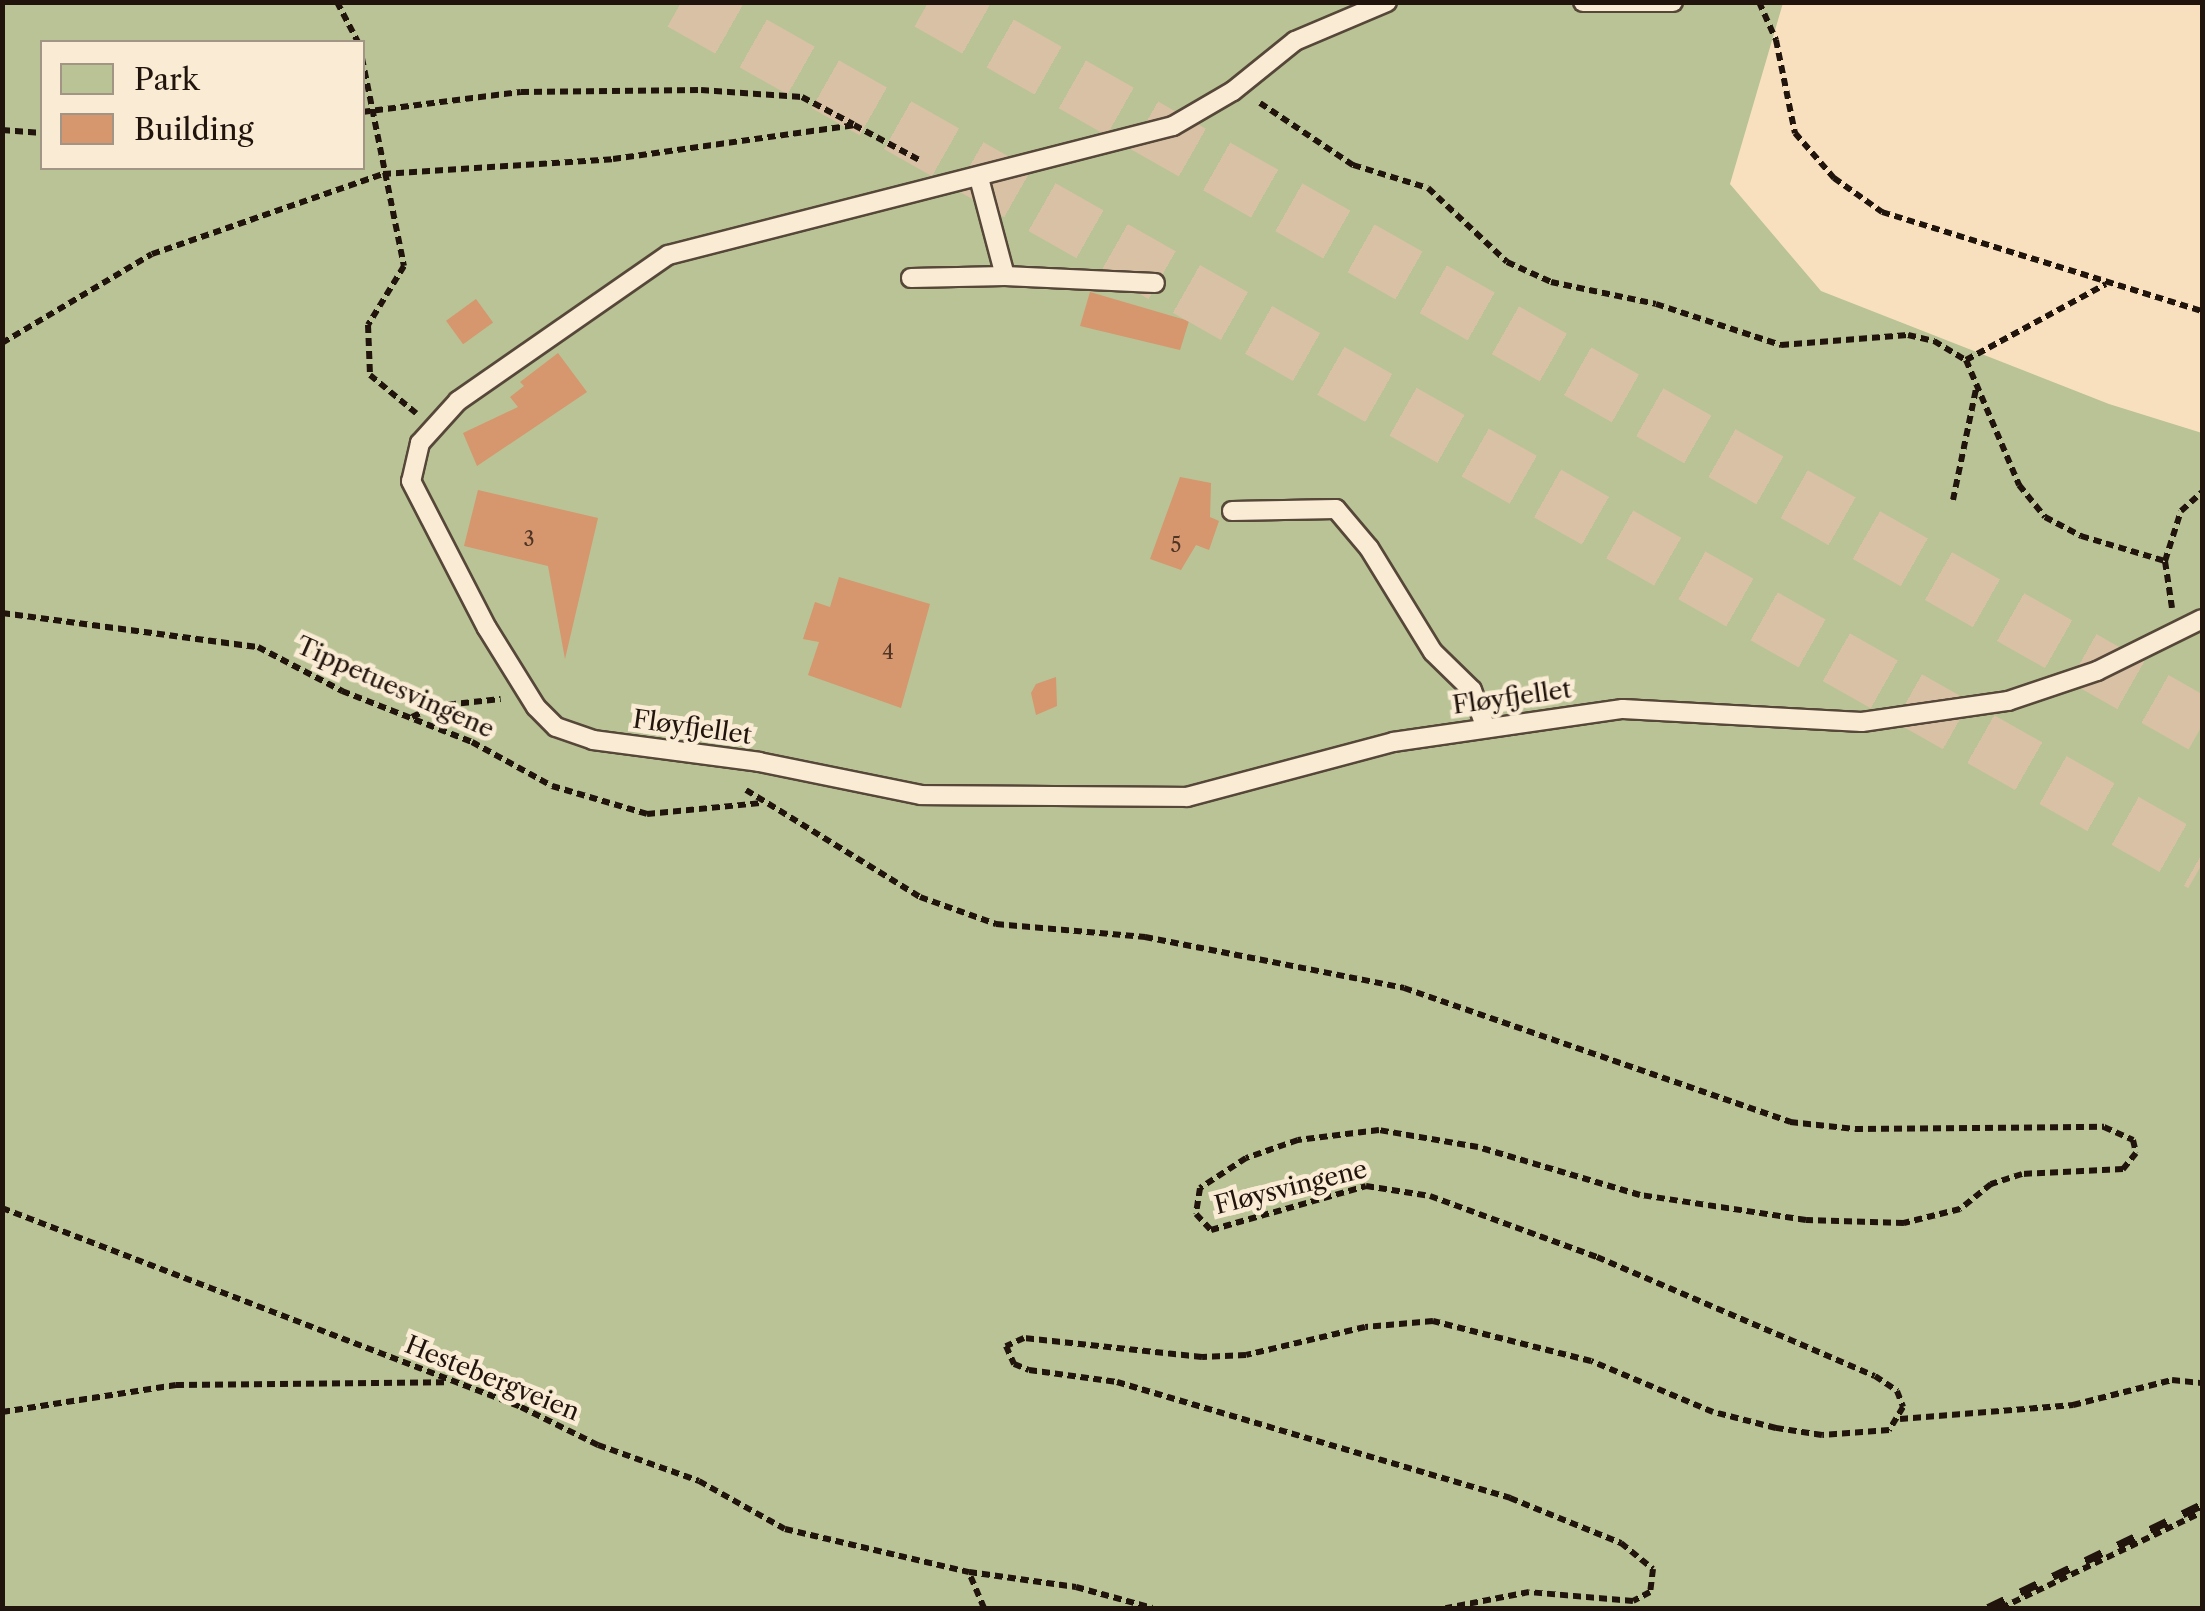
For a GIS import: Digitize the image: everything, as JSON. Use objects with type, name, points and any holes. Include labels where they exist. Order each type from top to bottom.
[{"type":"lane","name":"Fløyfjellet","points":[[1387,2],[1295,41],[1238,86],[1173,126],[971,181],[668,255],[434,425],[416,453],[411,481],[518,682],[556,727],[592,740],[759,762],[937,796],[1187,796],[1248,784],[1330,756],[1485,726],[1671,706],[1862,722],[1962,708],[2055,688],[2202,619]]},
{"type":"lane","points":[[1583,2],[1673,2]]},
{"type":"lane","points":[[971,181],[1005,276]]},
{"type":"lane","points":[[911,278],[1005,276],[1155,283]]},
{"type":"lane","points":[[1232,512],[1336,509],[1369,548],[1433,652],[1472,690],[1485,726]]},
{"type":"path","points":[[337,2],[357,40]]},
{"type":"path","points":[[1759,2],[1776,40],[1795,133],[1834,178],[1882,212],[2202,311]]},
{"type":"path","points":[[365,74],[404,266],[368,325],[370,375],[386,394],[434,425]]},
{"type":"path","points":[[1238,86],[1316,146],[1353,165],[1428,188],[1508,262],[1550,282],[1656,304],[1781,344],[1908,335],[1966,360],[2018,485],[2045,517],[2081,536],[2165,561]]},
{"type":"path","points":[[365,111],[521,92],[701,90],[802,97],[971,181]]},
{"type":"path","points":[[2,343],[152,254],[383,174],[612,159],[854,125]]},
{"type":"path","points":[[2,130],[40,132]]},
{"type":"path","points":[[1966,360],[2107,283]]},
{"type":"path","points":[[1953,500],[1971,438],[1976,389]]},
{"type":"path","points":[[2175,630],[2165,561],[2181,511],[2202,492]]},
{"type":"path","name":"Tippetuesvingene","points":[[2,612],[258,646],[342,692],[472,742],[552,786],[647,814],[764,802]]},
{"type":"path","points":[[410,718],[435,706],[492,703],[518,682]]},
{"type":"path","name":"Fløysvingene","points":[[736,783],[960,915],[1035,929],[1145,938],[1404,988],[1790,1122],[1854,1129],[2046,1124],[2122,1131],[2136,1153],[2123,1168],[2022,1174],[1991,1184],[1960,1209],[1904,1223],[1806,1220],[1640,1196],[1478,1147],[1379,1130],[1298,1140],[1229,1166],[1200,1188],[1196,1214],[1211,1230],[1366,1186],[1430,1196],[1833,1356],[1897,1391],[1900,1419]]},
{"type":"path","name":"Hestebergveien","points":[[2,1208],[699,1481],[785,1528],[970,1572]]},
{"type":"path","points":[[1446,1608],[1530,1592],[1633,1601],[1650,1592],[1652,1569],[1622,1542],[1510,1498],[1116,1382],[1029,1370],[1014,1364],[1006,1346],[1024,1338],[1202,1357],[1246,1355],[1365,1327],[1432,1321],[1591,1361],[1713,1412],[1776,1428],[1868,1433],[1889,1430],[1900,1419],[2073,1405],[2172,1380],[2202,1382]]},
{"type":"path","points":[[2,1412],[176,1385],[453,1382]]},
{"type":"path","points":[[2001,1608],[2202,1512]]},
{"type":"path","points":[[984,1608],[970,1572],[1076,1588],[1152,1608]]},
{"type":"green space","points":[[3,3],[1783,3],[1730,184],[1821,291],[2109,404],[2202,433],[2202,1608],[3,1608]]},
{"type":"building","points":[[1090,292],[1189,321],[1180,350],[1080,326]]},
{"type":"building","points":[[476,299],[493,322],[463,344],[446,321]]},
{"type":"building","points":[[558,353],[587,392],[477,466],[463,433],[518,407],[510,397],[524,386],[520,382]]},
{"type":"building","points":[[1180,477],[1211,483],[1210,517],[1219,521],[1209,550],[1196,545],[1181,570],[1150,559]]},
{"type":"building","points":[[478,490],[598,518],[565,659],[548,566],[464,546]]},
{"type":"building","points":[[839,577],[930,604],[901,708],[808,675],[819,642],[803,639],[815,602],[830,607]]},
{"type":"building","points":[[1056,677],[1057,706],[1036,715],[1031,693],[1036,684]]},
{"type":"tunnel","points":[[681,2],[2202,864]]},
{"type":"tunnel","points":[[928,2],[2202,725]]},
{"type":"railway","points":[[1988,1608],[2202,1505]]}]
